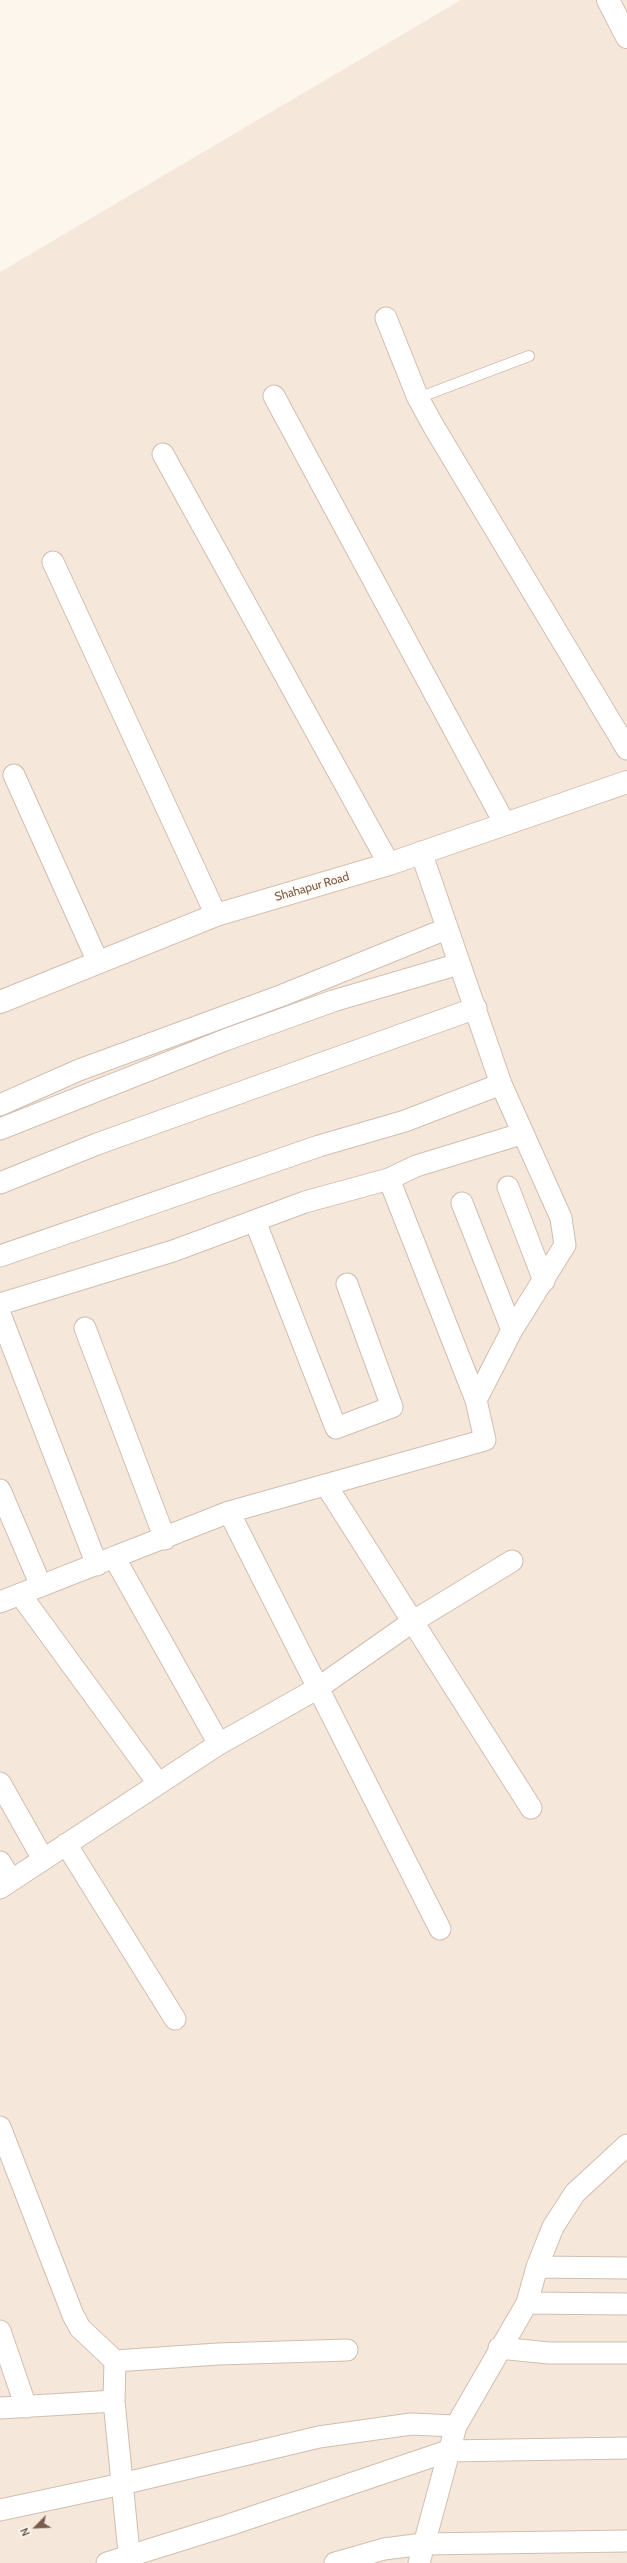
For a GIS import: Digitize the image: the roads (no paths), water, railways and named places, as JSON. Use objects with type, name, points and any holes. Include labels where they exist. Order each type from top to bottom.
[{"type":"main road","points":[[608,0],[627,37]]},
{"type":"main road","name":"Shahapur Road","points":[[0,1002],[216,915],[388,864],[627,782]]},
{"type":"street","points":[[386,318],[418,398],[627,749]]},
{"type":"street","points":[[274,396],[505,824]]},
{"type":"street","points":[[163,454],[388,864]]},
{"type":"street","points":[[53,562],[216,915]]},
{"type":"street","points":[[14,775],[98,962]]},
{"type":"street","points":[[421,852],[446,929],[476,1008],[501,1084],[521,1134],[561,1218],[565,1245],[544,1281],[512,1330],[476,1400]]},
{"type":"street","points":[[0,1105],[79,1070],[283,995],[446,929]]},
{"type":"street","points":[[0,1129],[240,1035],[333,1001],[459,964]]},
{"type":"street","points":[[0,1183],[126,1133],[476,1008]]},
{"type":"street","points":[[0,1256],[319,1146],[405,1121],[501,1084]]},
{"type":"street","points":[[0,1304],[173,1251],[305,1202],[389,1180],[416,1166],[521,1134]]},
{"type":"street","points":[[0,1602],[165,1539],[229,1512],[485,1440],[476,1400],[389,1180]]},
{"type":"street","points":[[508,1187],[544,1281]]},
{"type":"street","points":[[462,1203],[512,1330]]},
{"type":"street","points":[[255,1221],[336,1428],[392,1407],[347,1284]]},
{"type":"street","points":[[0,1314],[106,1561],[219,1744]]},
{"type":"street","points":[[84,1328],[165,1539]]},
{"type":"street","points":[[326,1485],[531,1808]]},
{"type":"street","points":[[0,1490],[41,1586]]},
{"type":"street","points":[[229,1512],[440,1929]]},
{"type":"street","points":[[0,1862],[6,1884],[219,1744],[318,1688],[412,1622],[512,1560]]},
{"type":"street","points":[[20,1594],[158,1783]]},
{"type":"street","points":[[0,1783],[43,1859]]},
{"type":"street","points":[[66,1844],[175,2019]]},
{"type":"street","points":[[0,2127],[73,2315],[80,2328],[115,2361],[218,2354],[347,2350]]},
{"type":"street","points":[[421,2553],[456,2426],[499,2348],[527,2303],[537,2267],[553,2227],[575,2193],[627,2145]]},
{"type":"street","points":[[537,2267],[627,2268]]},
{"type":"street","points":[[527,2303],[627,2304]]},
{"type":"street","points":[[0,2331],[26,2407]]},
{"type":"street","points":[[499,2348],[550,2353],[627,2353]]},
{"type":"street","points":[[115,2361],[114,2401],[130,2560]]},
{"type":"street","points":[[0,2408],[114,2401]]},
{"type":"street","points":[[0,2510],[122,2484],[272,2448],[360,2430],[411,2424],[456,2426]]},
{"type":"street","points":[[107,2563],[130,2560],[448,2451],[627,2448]]},
{"type":"street","points":[[334,2563],[384,2549],[421,2553],[627,2541]]},
{"type":"lane","points":[[418,398],[529,356]]}]
